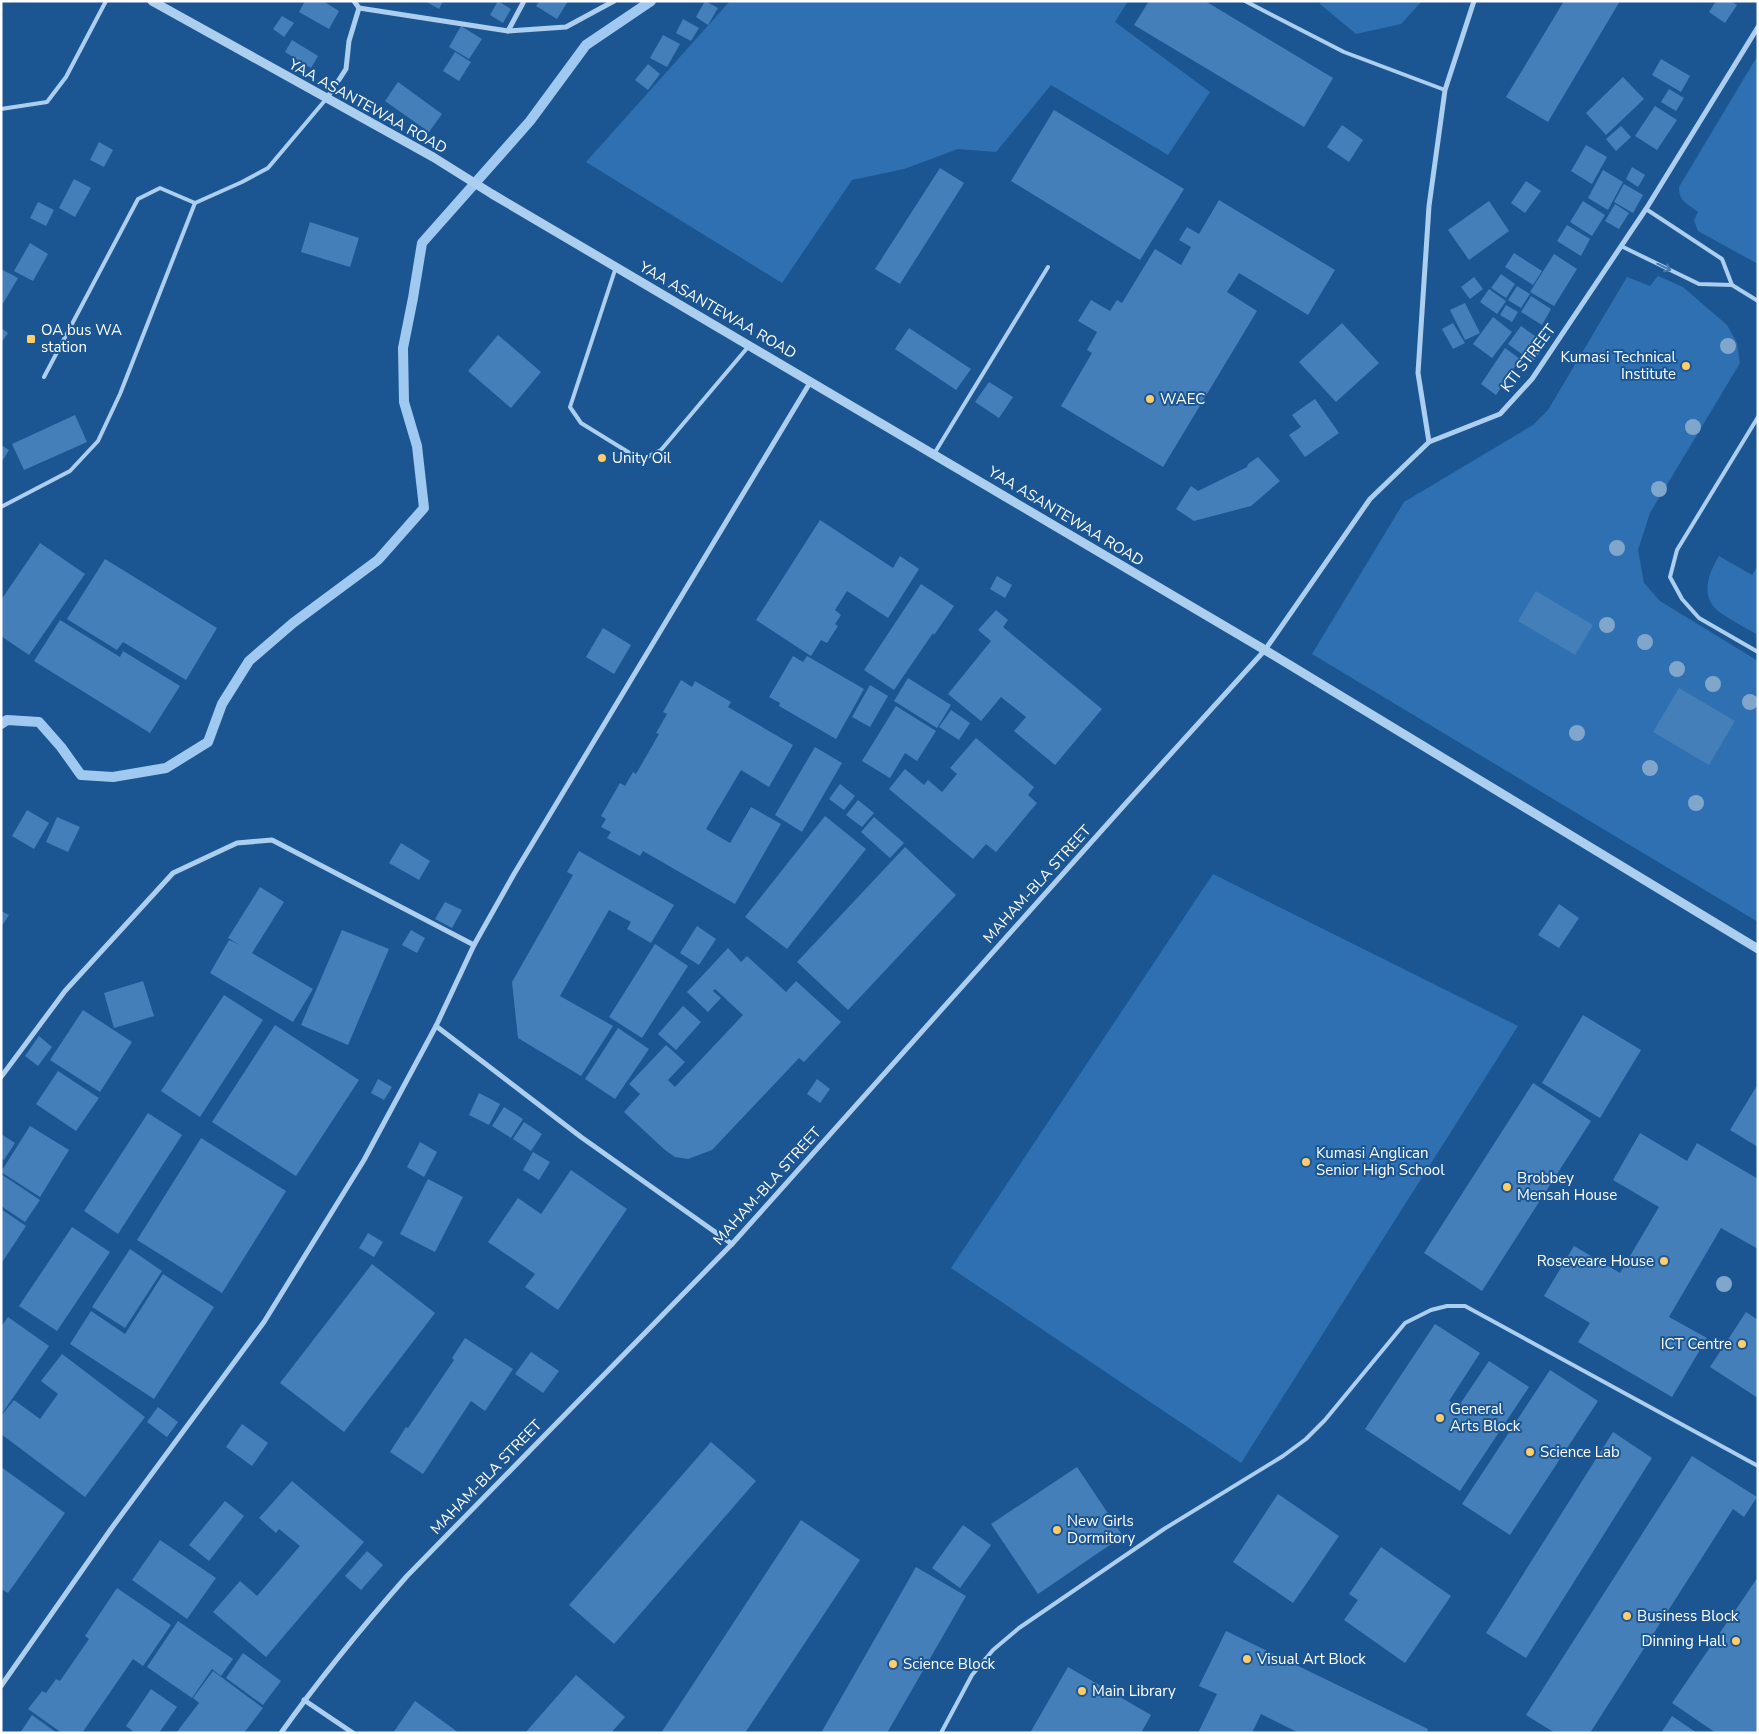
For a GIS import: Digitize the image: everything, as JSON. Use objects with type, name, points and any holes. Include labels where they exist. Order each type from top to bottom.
[{"type":"street","name":"YAA ASANTEWAA ROAD","points":[[152,1],[434,157],[492,194],[1265,650],[1758,949]]},
{"type":"street","points":[[327,98],[346,69],[349,41],[358,8],[354,1]]},
{"type":"street","points":[[508,31],[524,1]]},
{"type":"street","points":[[358,8],[508,31],[566,27],[614,1]]},
{"type":"street","points":[[1429,442],[1418,373],[1429,206],[1445,90],[1474,1]]},
{"type":"street","name":"KTI STREET","points":[[1265,650],[1370,499],[1429,442],[1500,414],[1532,379],[1646,209],[1758,28]]},
{"type":"street","points":[[1,1686],[111,1528],[264,1322],[364,1160],[436,1026],[474,945],[514,874],[811,381]]},
{"type":"street","name":"MAHAM-BLA STREET","points":[[281,1733],[304,1700],[407,1576],[732,1244],[1265,650]]},
{"type":"street","points":[[1,1077],[65,991],[173,873],[237,843],[272,840],[474,945]]},
{"type":"street","points":[[436,1026],[581,1137],[732,1244]]},
{"type":"street","points":[[304,1700],[353,1733]]},
{"type":"lane","points":[[1,109],[47,102],[66,77],[106,1]]},
{"type":"lane","points":[[1245,1],[1344,52],[1445,90]]},
{"type":"lane","points":[[1,507],[70,471],[98,441],[120,394],[196,203],[268,168],[327,98]]},
{"type":"lane","points":[[44,377],[138,199],[160,188],[196,203]]},
{"type":"lane","points":[[1646,209],[1722,259],[1732,285]]},
{"type":"lane","points":[[1620,246],[1699,284],[1732,285],[1758,301]]},
{"type":"lane","points":[[616,266],[570,406],[581,423],[641,460],[661,450],[749,345]]},
{"type":"lane","points":[[934,454],[1048,267]]},
{"type":"lane","points":[[1758,417],[1677,550],[1670,577],[1682,599],[1699,618],[1758,652]]},
{"type":"lane","points":[[941,1733],[972,1675],[993,1650],[1019,1628],[1164,1529],[1298,1445],[1325,1420],[1405,1323],[1431,1310],[1447,1306],[1465,1306],[1758,1466]]},
{"type":"shaded area","points":[[730,1],[1128,1],[1115,22],[1210,92],[1168,155],[1051,85],[996,152],[958,149],[904,169],[852,180],[782,283],[586,162]]},
{"type":"shaded area","points":[[1321,1],[1422,1],[1401,24],[1356,34],[1320,4]]},
{"type":"shaded area","points":[[1758,55],[1758,264],[1698,231],[1694,220],[1698,212],[1682,199],[1679,187]]},
{"type":"shaded area","name":"Kumasi Technical Institute","points":[[1658,276],[1683,287],[1727,325],[1737,343],[1740,363],[1650,513],[1638,550],[1644,583],[1660,601],[1758,661],[1758,922],[1312,654],[1404,502],[1533,425],[1548,410],[1627,277],[1650,286]]},
{"type":"shaded area","points":[[1719,556],[1752,575],[1758,566],[1758,635],[1721,613],[1710,601],[1707,588],[1708,581]]},
{"type":"shaded area","points":[[1213,874],[1518,1026],[1241,1463],[951,1268]]},
{"type":"building","points":[[305,1],[323,1],[339,11],[329,29],[299,12]]},
{"type":"building","points":[[425,1],[443,1],[439,9]]},
{"type":"building","points":[[498,1],[511,9],[503,23],[490,15]]},
{"type":"building","points":[[540,1],[568,1],[557,19],[536,6]]},
{"type":"building","points":[[705,1],[718,8],[708,25],[696,17]]},
{"type":"building","points":[[1149,1],[1205,1],[1333,78],[1304,127],[1134,25]]},
{"type":"building","points":[[1564,1],[1620,1],[1548,122],[1506,97]]},
{"type":"building","points":[[1716,1],[1731,1],[1737,5],[1725,23],[1709,12]]},
{"type":"building","points":[[282,16],[294,23],[284,37],[273,29]]},
{"type":"building","points":[[683,19],[699,28],[691,41],[676,33]]},
{"type":"building","points":[[461,26],[482,39],[469,59],[449,47]]},
{"type":"building","points":[[663,35],[680,44],[667,67],[650,58]]},
{"type":"building","points":[[292,40],[318,56],[311,68],[285,52]]},
{"type":"building","points":[[455,52],[471,62],[459,81],[443,71]]},
{"type":"building","points":[[1661,59],[1690,76],[1681,92],[1652,75]]},
{"type":"building","points":[[648,64],[660,74],[648,90],[635,80]]},
{"type":"building","points":[[1623,77],[1644,99],[1606,135],[1586,113]]},
{"type":"building","points":[[398,82],[442,114],[429,132],[385,101]]},
{"type":"building","points":[[1669,89],[1684,98],[1676,111],[1661,102]]},
{"type":"building","points":[[1655,106],[1677,120],[1657,150],[1635,136]]},
{"type":"building","points":[[1054,110],[1184,189],[1140,260],[1011,181]]},
{"type":"building","points":[[1342,125],[1363,140],[1349,162],[1327,147]]},
{"type":"building","points":[[1621,126],[1631,137],[1616,151],[1606,139]]},
{"type":"building","points":[[99,142],[113,150],[104,167],[90,160]]},
{"type":"building","points":[[1586,145],[1607,157],[1592,184],[1571,171]]},
{"type":"building","points":[[1632,167],[1645,175],[1638,187],[1626,179]]},
{"type":"building","points":[[940,168],[964,183],[900,284],[875,269]]},
{"type":"building","points":[[1603,170],[1623,182],[1608,210],[1588,198]]},
{"type":"building","points":[[74,179],[91,188],[75,217],[59,208]]},
{"type":"building","points":[[1526,181],[1541,191],[1525,213],[1511,203]]},
{"type":"building","points":[[1624,184],[1643,195],[1633,213],[1614,202]]},
{"type":"building","points":[[1219,200],[1335,270],[1308,315],[1239,273],[1227,292],[1257,311],[1163,467],[1061,406],[1092,353],[1087,350],[1097,332],[1078,321],[1091,300],[1110,311],[1117,300],[1122,303],[1155,249],[1181,265],[1191,247],[1179,240],[1187,227],[1199,234]]},
{"type":"building","points":[[1489,201],[1509,231],[1469,260],[1448,230]]},
{"type":"building","points":[[1583,201],[1605,215],[1592,236],[1570,222]]},
{"type":"building","points":[[38,202],[54,210],[46,226],[30,218]]},
{"type":"building","points":[[1615,204],[1629,213],[1619,229],[1605,221]]},
{"type":"building","points":[[310,222],[359,238],[350,267],[301,252]]},
{"type":"building","points":[[1567,225],[1590,239],[1581,256],[1557,241]]},
{"type":"building","points":[[30,243],[48,254],[33,281],[14,271]]},
{"type":"building","points":[[1514,253],[1542,271],[1533,285],[1505,267]]},
{"type":"building","points":[[1554,254],[1577,269],[1554,306],[1530,292]]},
{"type":"building","points":[[1,269],[18,278],[1,307]]},
{"type":"building","points":[[1501,274],[1515,284],[1506,298],[1491,288]]},
{"type":"building","points":[[1474,277],[1483,289],[1470,299],[1461,287]]},
{"type":"building","points":[[1517,286],[1530,294],[1521,308],[1508,300]]},
{"type":"building","points":[[1489,289],[1506,301],[1497,314],[1480,302]]},
{"type":"building","points":[[1531,296],[1551,309],[1542,325],[1521,312]]},
{"type":"building","points":[[1465,303],[1480,333],[1465,340],[1450,310]]},
{"type":"building","points":[[1506,305],[1518,312],[1512,322],[1500,315]]},
{"type":"building","points":[[1493,317],[1512,332],[1492,358],[1473,344]]},
{"type":"building","points":[[1342,323],[1379,363],[1336,402],[1299,362]]},
{"type":"building","points":[[1453,323],[1465,343],[1453,349],[1442,329]]},
{"type":"building","points":[[1521,326],[1546,344],[1533,362],[1508,344]]},
{"type":"building","points":[[1,328],[8,333],[1,343]]},
{"type":"building","points":[[909,328],[971,369],[956,390],[895,349]]},
{"type":"building","points":[[498,335],[541,372],[511,408],[468,371]]},
{"type":"building","points":[[1505,348],[1520,359],[1496,395],[1481,384]]},
{"type":"building","points":[[989,382],[1013,397],[999,418],[975,402]]},
{"type":"building","points":[[1315,399],[1339,433],[1305,457],[1289,435],[1301,427],[1292,415]]},
{"type":"building","points":[[75,415],[87,442],[24,470],[12,444]]},
{"type":"building","points":[[1,445],[9,450],[1,463]]},
{"type":"building","points":[[1258,457],[1280,481],[1251,506],[1194,521],[1176,509],[1191,486],[1198,491],[1247,467],[1248,464]]},
{"type":"building","points":[[820,520],[893,568],[900,556],[919,569],[888,618],[847,591],[835,610],[841,615],[835,624],[838,626],[827,643],[821,640],[811,656],[756,620]]},
{"type":"building","points":[[40,543],[85,574],[29,655],[1,636],[1,600]]},
{"type":"building","points":[[105,559],[217,628],[186,680],[123,642],[117,650],[67,619]]},
{"type":"building","points":[[997,576],[1012,585],[1005,598],[990,589]]},
{"type":"building","points":[[921,584],[954,606],[894,690],[864,670]]},
{"type":"building","points":[[1536,591],[1593,625],[1575,655],[1518,621]]},
{"type":"building","points":[[996,610],[1008,620],[1003,627],[1102,709],[1055,765],[1014,731],[1026,717],[1001,697],[981,721],[948,694],[991,641],[978,630]]},
{"type":"building","points":[[60,620],[120,657],[123,651],[180,686],[150,733],[34,661]]},
{"type":"building","points":[[603,628],[631,645],[614,674],[586,657]]},
{"type":"building","points":[[793,656],[803,662],[807,656],[864,689],[836,739],[779,706],[780,703],[769,697]]},
{"type":"building","points":[[908,678],[951,705],[937,728],[894,701]]},
{"type":"building","points":[[681,680],[692,687],[695,681],[731,702],[728,707],[793,745],[769,787],[741,770],[706,829],[730,843],[751,807],[781,824],[735,904],[643,851],[640,856],[607,838],[611,832],[601,827],[606,819],[601,816],[620,783],[625,786],[633,772],[636,774],[659,734],[656,733],[667,714],[663,712]]},
{"type":"building","points":[[870,685],[888,696],[870,727],[852,717]]},
{"type":"building","points":[[1679,688],[1735,721],[1709,765],[1653,732]]},
{"type":"building","points":[[896,706],[936,731],[917,761],[905,753],[890,778],[862,761]]},
{"type":"building","points":[[951,710],[970,723],[959,740],[939,727]]},
{"type":"building","points":[[976,738],[1034,787],[1028,795],[1037,803],[996,852],[986,844],[973,859],[889,789],[905,769],[924,785],[928,780],[942,792],[957,774],[950,768]]},
{"type":"building","points":[[815,747],[842,763],[802,832],[775,815]]},
{"type":"building","points":[[840,784],[855,796],[844,810],[829,799]]},
{"type":"building","points":[[858,800],[874,813],[862,827],[846,815]]},
{"type":"building","points":[[27,810],[49,823],[34,849],[12,836]]},
{"type":"building","points":[[825,816],[866,849],[787,949],[745,917]]},
{"type":"building","points":[[57,817],[80,827],[68,852],[46,842]]},
{"type":"building","points":[[874,817],[904,843],[890,858],[861,832]]},
{"type":"building","points":[[401,843],[430,861],[419,880],[389,863]]},
{"type":"building","points":[[905,847],[956,895],[848,1010],[797,962]]},
{"type":"building","points":[[579,851],[674,905],[651,943],[627,929],[631,922],[609,910],[560,996],[613,1026],[581,1076],[518,1038],[512,982],[573,875],[567,872]]},
{"type":"building","points":[[260,887],[284,902],[252,953],[313,989],[293,1022],[210,973],[229,940],[240,945],[228,938]]},
{"type":"building","points":[[445,902],[462,910],[452,928],[435,919]]},
{"type":"building","points":[[1559,904],[1579,918],[1559,948],[1538,935]]},
{"type":"building","points":[[1,911],[9,915],[1,927]]},
{"type":"building","points":[[697,926],[716,939],[699,965],[680,953]]},
{"type":"building","points":[[342,930],[389,949],[348,1045],[301,1025]]},
{"type":"building","points":[[411,930],[425,938],[417,953],[402,945]]},
{"type":"building","points":[[655,944],[688,966],[642,1038],[609,1017]]},
{"type":"building","points":[[728,948],[741,962],[747,956],[786,992],[796,981],[841,1022],[804,1062],[799,1058],[712,1150],[688,1159],[675,1157],[624,1112],[640,1094],[629,1084],[666,1045],[685,1062],[668,1080],[675,1087],[743,1015],[715,989],[713,991],[721,998],[708,1012],[687,992]]},
{"type":"building","points":[[143,981],[154,1016],[114,1028],[104,993]]},
{"type":"building","points":[[224,995],[263,1020],[200,1117],[161,1091]]},
{"type":"building","points":[[683,1006],[701,1022],[676,1050],[658,1034]]},
{"type":"building","points":[[83,1010],[132,1042],[100,1092],[50,1060]]},
{"type":"building","points":[[1583,1015],[1641,1050],[1600,1118],[1542,1083]]},
{"type":"building","points":[[275,1025],[359,1080],[296,1176],[212,1122]]},
{"type":"building","points":[[618,1028],[649,1049],[615,1099],[585,1079]]},
{"type":"building","points":[[39,1036],[52,1047],[38,1066],[25,1056]]},
{"type":"building","points":[[58,1071],[99,1098],[76,1131],[36,1104]]},
{"type":"building","points":[[378,1079],[392,1087],[384,1100],[371,1093]]},
{"type":"building","points":[[817,1079],[830,1089],[820,1103],[807,1094]]},
{"type":"building","name":"Brobbey Mensah House","points":[[1533,1083],[1591,1121],[1482,1291],[1424,1253]]},
{"type":"building","points":[[1758,1084],[1758,1147],[1730,1130]]},
{"type":"building","points":[[479,1093],[500,1104],[489,1125],[469,1115]]},
{"type":"building","points":[[504,1107],[523,1119],[511,1138],[492,1126]]},
{"type":"building","points":[[148,1113],[182,1135],[118,1234],[84,1211]]},
{"type":"building","points":[[524,1122],[542,1134],[531,1151],[513,1139]]},
{"type":"building","points":[[30,1126],[69,1150],[40,1197],[1,1172]]},
{"type":"building","name":"Roseveare House","points":[[1640,1133],[1687,1161],[1697,1143],[1758,1179],[1758,1249],[1721,1228],[1669,1317],[1707,1338],[1672,1397],[1578,1342],[1590,1323],[1544,1296],[1574,1246],[1620,1273],[1659,1207],[1613,1180]]},
{"type":"building","points":[[1,1134],[15,1143],[4,1160],[1,1158]]},
{"type":"building","points":[[201,1138],[286,1191],[222,1293],[137,1240]]},
{"type":"building","points":[[420,1142],[437,1152],[424,1177],[407,1167]]},
{"type":"building","points":[[533,1152],[550,1162],[539,1180],[523,1170]]},
{"type":"building","points":[[571,1170],[627,1209],[558,1310],[525,1287],[535,1274],[488,1242],[518,1198],[541,1214]]},
{"type":"building","points":[[1,1174],[40,1200],[25,1222],[1,1206]]},
{"type":"building","points":[[428,1179],[463,1197],[435,1252],[400,1234]]},
{"type":"building","points":[[1,1209],[26,1226],[1,1264]]},
{"type":"building","points":[[72,1227],[110,1252],[57,1331],[19,1306]]},
{"type":"building","points":[[368,1233],[383,1242],[374,1257],[359,1248]]},
{"type":"building","points":[[130,1249],[162,1271],[125,1328],[92,1307]]},
{"type":"building","points":[[372,1264],[435,1313],[344,1432],[280,1383]]},
{"type":"building","points":[[163,1274],[214,1307],[154,1399],[70,1344],[91,1311],[125,1334]]},
{"type":"building","name":"ICT Centre","points":[[1746,1312],[1758,1320],[1758,1398],[1710,1367]]},
{"type":"building","points":[[8,1317],[49,1346],[1,1415],[1,1327]]},
{"type":"building","name":"General Arts Block","points":[[1435,1324],[1480,1353],[1449,1401],[1458,1407],[1489,1361],[1529,1387],[1460,1491],[1365,1429]]},
{"type":"building","points":[[465,1338],[513,1369],[485,1411],[471,1401],[423,1474],[390,1452],[454,1360],[452,1358]]},
{"type":"building","points":[[531,1352],[559,1371],[543,1393],[515,1374]]},
{"type":"building","points":[[62,1354],[145,1417],[85,1497],[1,1434],[1,1416],[14,1400],[40,1419],[58,1394],[41,1381]]},
{"type":"building","name":"Science Lab","points":[[1550,1370],[1598,1401],[1510,1535],[1462,1504]]},
{"type":"building","points":[[158,1407],[178,1422],[167,1437],[147,1422]]},
{"type":"building","points":[[242,1424],[268,1443],[252,1466],[226,1447]]},
{"type":"building","points":[[1613,1432],[1652,1458],[1526,1658],[1486,1633]]},
{"type":"building","points":[[711,1442],[756,1481],[614,1644],[569,1605]]},
{"type":"building","name":"Business Block","points":[[1692,1456],[1757,1497],[1744,1517],[1733,1509],[1590,1733],[1555,1733],[1526,1715]]},
{"type":"building","points":[[1,1467],[65,1513],[8,1593],[1,1589]]},
{"type":"building","name":"New Girls Dormitory","points":[[1077,1467],[1123,1536],[1038,1594],[991,1524]]},
{"type":"building","points":[[292,1481],[364,1542],[266,1657],[213,1612],[240,1581],[257,1596],[300,1546],[279,1529],[276,1533],[259,1518]]},
{"type":"building","points":[[1278,1494],[1339,1536],[1293,1603],[1233,1562]]},
{"type":"building","points":[[225,1501],[244,1516],[209,1561],[189,1545]]},
{"type":"building","points":[[801,1520],[860,1560],[745,1733],[661,1733]]},
{"type":"building","points":[[963,1525],[991,1545],[960,1588],[932,1568]]},
{"type":"building","points":[[160,1540],[216,1578],[187,1619],[132,1580]]},
{"type":"building","points":[[1381,1547],[1451,1596],[1405,1663],[1344,1620],[1358,1600],[1349,1594]]},
{"type":"building","points":[[367,1551],[383,1565],[361,1590],[345,1576]]},
{"type":"building","name":"Science Block","points":[[916,1567],[966,1596],[887,1733],[821,1733]]},
{"type":"building","name":"Dinning Hall","points":[[1758,1577],[1758,1733],[1716,1733],[1672,1703]]},
{"type":"building","points":[[117,1588],[171,1625],[143,1666],[133,1659],[82,1733],[62,1733],[28,1709],[42,1691],[46,1693],[56,1679],[60,1681],[89,1639],[85,1636]]},
{"type":"building","points":[[178,1621],[233,1659],[221,1676],[212,1669],[192,1698],[147,1667]]},
{"type":"building","name":"Visual Art Block","points":[[1226,1631],[1428,1729],[1427,1733],[1299,1733],[1261,1714],[1252,1733],[1198,1733],[1217,1694],[1199,1686]]},
{"type":"building","points":[[243,1653],[281,1681],[263,1705],[226,1678]]},
{"type":"building","name":"Main Library","points":[[1068,1667],[1151,1715],[1141,1733],[1030,1733]]},
{"type":"building","points":[[213,1671],[263,1708],[244,1733],[176,1733],[199,1703],[193,1698]]},
{"type":"building","points":[[576,1675],[625,1717],[611,1733],[525,1733]]},
{"type":"building","points":[[151,1689],[177,1707],[159,1733],[135,1733],[126,1726]]},
{"type":"building","points":[[415,1701],[459,1733],[393,1733]]},
{"type":"building","points":[[32,1715],[57,1733],[20,1733]]},
{"type":"building","points":[[1672,1716],[1697,1733],[1661,1733]]},
{"type":"waterway","points":[[1,724],[7,720],[39,722],[61,747],[81,775],[113,777],[166,768],[208,742],[222,704],[249,661],[293,623],[378,560],[424,508],[417,446],[404,402],[403,348],[422,243],[530,121],[586,45],[651,1]]},
{"type":"place","name":"OA bus WA station","points":[[31,339]]},
{"type":"place","name":"Kumasi Technical Institute","points":[[1686,366]]},
{"type":"place","name":"WAEC","points":[[1150,399]]},
{"type":"place","name":"Unity Oil","points":[[602,458]]},
{"type":"place","name":"Kumasi Anglican Senior High School","points":[[1306,1162]]},
{"type":"place","name":"Brobbey Mensah House","points":[[1507,1187]]},
{"type":"place","name":"Roseveare House","points":[[1664,1261]]},
{"type":"place","name":"ICT Centre","points":[[1742,1344]]},
{"type":"place","name":"General Arts Block","points":[[1440,1418]]},
{"type":"place","name":"Science Lab","points":[[1530,1452]]},
{"type":"place","name":"New Girls Dormitory","points":[[1057,1530]]},
{"type":"place","name":"Business Block","points":[[1627,1616]]},
{"type":"place","name":"Dinning Hall","points":[[1736,1641]]},
{"type":"place","name":"Visual Art Block","points":[[1247,1659]]},
{"type":"place","name":"Science Block","points":[[893,1664]]},
{"type":"place","name":"Main Library","points":[[1082,1691]]}]
